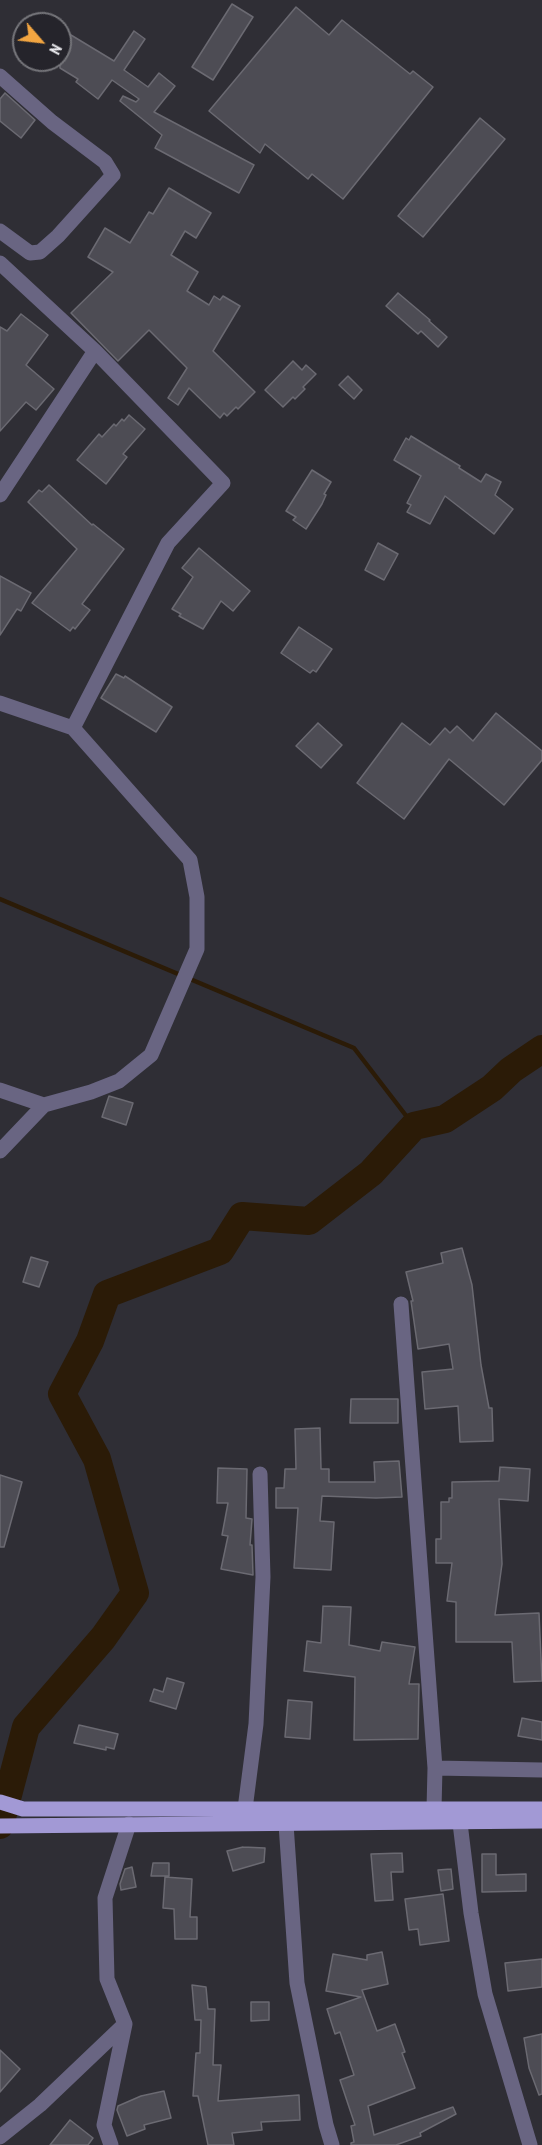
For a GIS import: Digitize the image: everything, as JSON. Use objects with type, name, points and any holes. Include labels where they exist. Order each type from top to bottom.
[{"type":"main road","points":[[0,1802],[23,1809],[542,1809]]},
{"type":"main road","points":[[0,1826],[542,1821]]},
{"type":"street","points":[[0,76],[52,122],[105,162],[113,175],[58,236],[40,252],[30,253],[0,231]]},
{"type":"street","points":[[0,263],[95,351],[223,483],[168,543],[73,728]]},
{"type":"street","points":[[0,495],[95,351]]},
{"type":"street","points":[[0,703],[73,728],[190,860],[197,897],[197,949],[151,1054],[119,1081],[44,1105],[0,1151]]},
{"type":"street","points":[[0,1090],[44,1105]]},
{"type":"street","points":[[401,1304],[435,1768],[434,1809]]},
{"type":"street","points":[[245,1809],[256,1724],[263,1577],[260,1474]]},
{"type":"street","points":[[435,1768],[542,1770]]},
{"type":"street","points":[[460,1823],[471,1913],[485,1994],[530,2145]]},
{"type":"street","points":[[111,2145],[104,2125],[125,2024],[107,1979],[105,1898],[129,1824]]},
{"type":"street","points":[[286,1824],[297,1983],[332,2145]]},
{"type":"street","points":[[0,2137],[40,2105],[125,2024]]},
{"type":"building","points":[[232,4],[253,17],[213,80],[192,67]]},
{"type":"building","points":[[296,7],[329,35],[342,20],[410,74],[413,71],[433,87],[343,199],[312,174],[308,179],[265,144],[260,153],[209,111]]},
{"type":"building","points":[[134,31],[145,39],[124,70],[148,87],[159,73],[175,86],[154,112],[254,165],[239,193],[155,148],[162,135],[120,101],[123,96],[136,102],[139,99],[112,80],[98,99],[76,82],[78,79],[67,72],[72,72],[72,36],[114,61]]},
{"type":"building","points":[[5,93],[35,120],[21,138],[0,121],[0,99]]},
{"type":"building","points":[[480,118],[505,139],[423,237],[398,216]]},
{"type":"building","points":[[169,188],[211,213],[196,238],[185,231],[171,255],[198,272],[187,291],[209,305],[214,296],[220,300],[223,296],[240,306],[213,351],[255,392],[238,409],[236,407],[227,416],[224,413],[220,418],[189,388],[178,405],[168,398],[187,368],[149,330],[118,361],[71,313],[113,272],[88,257],[105,228],[130,243],[149,212],[153,214]]},
{"type":"building","points":[[398,293],[447,337],[438,347],[421,331],[418,334],[386,306]]},
{"type":"building","points":[[21,314],[48,335],[26,365],[54,389],[36,410],[26,402],[0,431],[0,327],[7,331]]},
{"type":"building","points":[[293,361],[302,370],[306,365],[316,374],[295,399],[293,397],[283,407],[265,390]]},
{"type":"building","points":[[348,376],[362,390],[354,399],[339,385]]},
{"type":"building","points":[[129,415],[145,429],[123,454],[127,457],[106,484],[77,460],[99,434],[102,437],[114,424],[116,426]]},
{"type":"building","points":[[411,436],[460,466],[459,468],[481,482],[486,474],[501,482],[495,495],[513,509],[494,534],[445,496],[430,524],[407,512],[411,505],[407,503],[421,476],[394,460],[406,438],[409,440]]},
{"type":"building","points":[[312,470],[331,482],[324,494],[326,495],[322,504],[306,529],[293,520],[296,517],[286,511]]},
{"type":"building","points":[[49,485],[92,525],[124,549],[82,604],[90,610],[75,629],[73,627],[70,631],[32,603],[77,549],[28,502],[39,490],[42,492]]},
{"type":"building","points":[[378,543],[398,554],[384,580],[365,570]]},
{"type":"building","points":[[199,548],[250,591],[233,611],[221,601],[203,629],[179,616],[181,614],[172,609],[193,577],[182,568]]},
{"type":"building","points":[[0,576],[31,593],[21,611],[17,609],[0,635]]},
{"type":"building","points":[[299,627],[332,649],[316,672],[313,670],[310,673],[281,653]]},
{"type":"building","points":[[116,674],[124,678],[125,676],[172,707],[156,732],[101,698]]},
{"type":"building","points":[[496,713],[542,751],[542,760],[504,805],[449,759],[404,819],[357,783],[402,723],[430,745],[445,728],[450,733],[457,726],[473,741]]},
{"type":"building","points":[[318,723],[342,745],[321,768],[296,746]]},
{"type":"building","points":[[109,1096],[133,1103],[126,1125],[102,1117]]},
{"type":"building","points":[[462,1248],[472,1285],[481,1365],[489,1408],[492,1408],[493,1441],[460,1442],[458,1406],[425,1409],[422,1372],[453,1369],[449,1344],[418,1349],[411,1301],[413,1301],[406,1272],[443,1263],[441,1253]]},
{"type":"building","points":[[31,1257],[48,1262],[39,1287],[23,1282]]},
{"type":"building","points":[[351,1399],[398,1399],[398,1423],[350,1423]]},
{"type":"building","points":[[320,1428],[321,1469],[329,1469],[329,1482],[375,1482],[374,1462],[399,1461],[402,1497],[322,1496],[320,1521],[334,1522],[331,1570],[294,1568],[298,1508],[276,1508],[276,1488],[284,1488],[285,1469],[296,1469],[295,1429]]},
{"type":"building","points":[[500,1467],[530,1469],[528,1501],[499,1499],[502,1564],[495,1615],[539,1613],[542,1681],[514,1682],[512,1642],[456,1642],[456,1602],[447,1601],[452,1563],[436,1563],[436,1539],[441,1539],[441,1502],[449,1502],[449,1498],[452,1498],[452,1482],[499,1481]]},
{"type":"building","points":[[218,1468],[247,1469],[246,1518],[252,1519],[250,1545],[252,1545],[253,1575],[221,1569],[228,1536],[222,1535],[228,1503],[217,1503]]},
{"type":"building","points":[[0,1475],[22,1482],[4,1547],[0,1547]]},
{"type":"building","points":[[323,1606],[351,1607],[349,1645],[380,1651],[382,1642],[415,1647],[409,1684],[419,1684],[418,1739],[354,1740],[355,1677],[304,1671],[307,1641],[321,1643]]},
{"type":"building","points":[[167,1678],[184,1683],[176,1709],[150,1701],[154,1689],[163,1692]]},
{"type":"building","points":[[288,1700],[312,1702],[310,1739],[285,1737]]},
{"type":"building","points":[[522,1718],[542,1722],[542,1740],[518,1736]]},
{"type":"building","points":[[79,1725],[118,1734],[114,1749],[106,1747],[106,1750],[74,1743]]},
{"type":"building","points":[[243,1847],[265,1848],[264,1862],[233,1871],[227,1851]]},
{"type":"building","points":[[402,1853],[403,1872],[391,1872],[393,1900],[375,1901],[371,1854]]},
{"type":"building","points":[[482,1854],[496,1854],[496,1875],[526,1874],[526,1891],[482,1892]]},
{"type":"building","points":[[153,1863],[169,1863],[169,1876],[151,1876]]},
{"type":"building","points":[[132,1867],[136,1887],[121,1890],[120,1884],[125,1869]]},
{"type":"building","points":[[451,1869],[453,1889],[441,1891],[438,1870]]},
{"type":"building","points":[[165,1877],[192,1879],[190,1917],[197,1917],[197,1939],[175,1939],[174,1909],[163,1908]]},
{"type":"building","points":[[443,1894],[449,1941],[420,1945],[418,1929],[409,1930],[405,1899]]},
{"type":"building","points":[[382,1952],[388,1984],[362,1990],[377,2031],[395,2024],[405,2052],[402,2053],[415,2088],[368,2106],[374,2135],[453,2107],[456,2114],[420,2133],[421,2136],[396,2145],[351,2145],[354,2142],[351,2126],[355,2125],[340,2080],[354,2075],[340,2032],[335,2034],[327,2009],[361,1997],[326,1991],[333,1954],[367,1960],[367,1955]]},
{"type":"building","points":[[542,1959],[542,1987],[508,1991],[505,1963]]},
{"type":"building","points":[[192,1985],[206,1987],[208,2009],[215,2009],[213,2065],[221,2065],[218,2101],[299,2095],[300,2120],[261,2122],[262,2130],[232,2133],[234,2145],[208,2145],[198,2096],[193,2096],[196,2053],[200,2053],[201,2020],[195,2020]]},
{"type":"building","points":[[251,2002],[269,2002],[269,2020],[251,2021]]},
{"type":"building","points":[[542,2034],[542,2094],[539,2095],[529,2068],[524,2038]]},
{"type":"building","points":[[0,2050],[20,2069],[0,2092]]},
{"type":"building","points":[[164,2091],[171,2118],[144,2125],[145,2129],[127,2136],[117,2110],[118,2106],[141,2096]]},
{"type":"building","points":[[70,2120],[93,2138],[88,2145],[50,2145]]},
{"type":"waterway","points":[[0,899],[354,1048],[414,1126]]},
{"type":"waterway","points":[[0,1825],[26,1727],[103,1638],[135,1593],[97,1459],[62,1394],[90,1341],[107,1294],[220,1251],[242,1216],[309,1221],[371,1173],[414,1126],[445,1119],[492,1088],[511,1070],[542,1049]]}]
